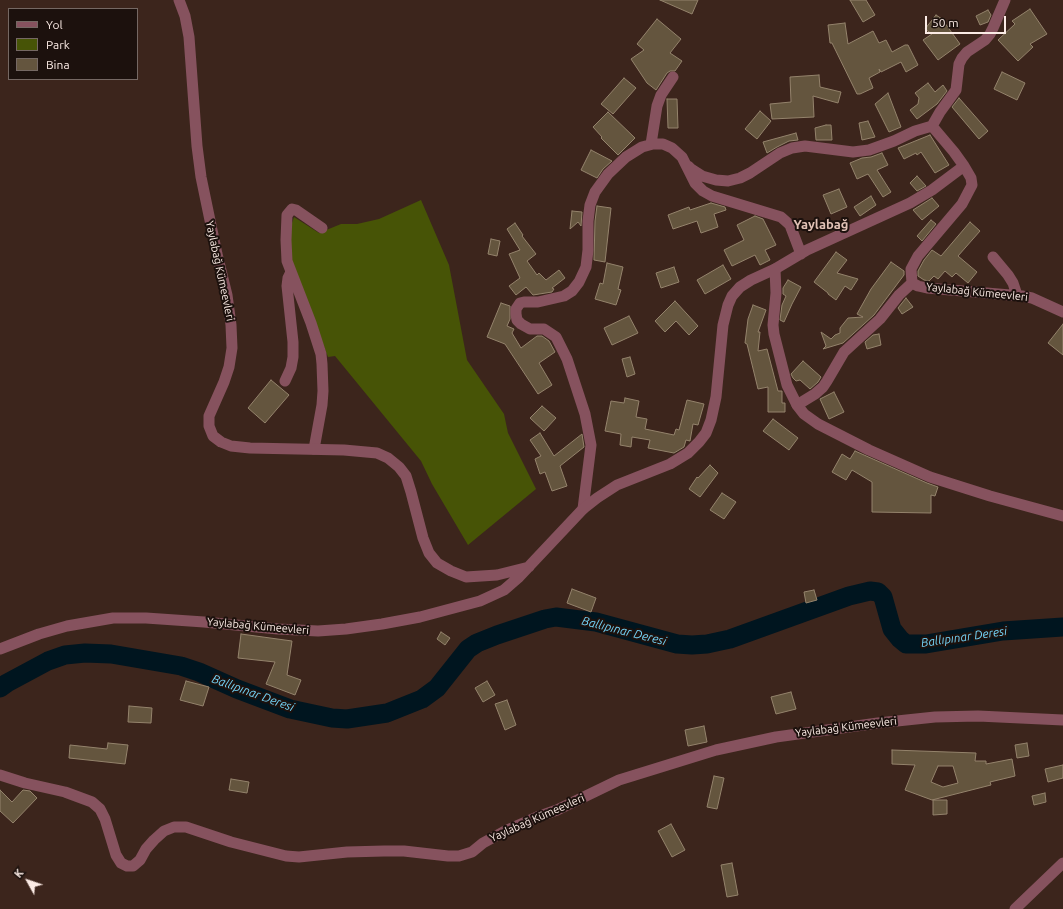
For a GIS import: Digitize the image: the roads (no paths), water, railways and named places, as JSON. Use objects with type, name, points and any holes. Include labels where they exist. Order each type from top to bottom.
[{"type":"street","name":"Yaylabağ Kümeevleri","points":[[179,0],[185,16],[189,37],[196,146],[217,254],[227,295],[231,325],[232,348],[229,366],[224,382],[209,416],[209,426],[213,436],[221,442],[231,446],[250,448],[344,450],[376,453],[388,458],[399,467],[406,476],[423,538],[429,553],[437,563],[466,577],[498,575],[530,566]]},
{"type":"street","points":[[583,509],[591,445],[585,414],[567,359],[556,337],[544,330],[530,329],[521,324],[517,320],[516,309],[520,303],[538,302],[564,296],[579,282],[586,267],[590,205],[595,192],[608,174],[626,157],[642,147],[651,144],[663,144],[672,148],[682,157],[691,169],[702,176],[716,180],[728,181],[740,178],[750,173],[780,153],[792,148],[805,146],[852,152],[869,150],[894,141],[915,130],[932,126],[956,90],[959,64],[962,58],[967,52],[985,40],[990,34],[994,28],[1005,0]]},
{"type":"street","points":[[651,144],[657,106],[661,95],[673,77]]},
{"type":"street","name":"Yaylabağ Kümeevleri","points":[[797,405],[823,387],[844,352],[880,319],[899,295],[912,282],[911,269],[918,256],[962,204],[970,191],[972,185],[971,178],[964,166],[932,126]]},
{"type":"street","points":[[682,157],[695,183],[703,191],[712,196],[781,217],[790,225],[801,254]]},
{"type":"street","name":"Yaylabağ Kümeevleri","points":[[0,649],[39,634],[67,626],[113,618],[146,618],[318,631],[382,624],[420,617],[480,601],[504,590],[530,566],[583,509],[597,498],[617,485],[670,464],[688,453],[699,442],[706,433],[711,420],[716,397],[723,326],[728,305],[732,296],[740,288],[750,280],[775,269],[822,243],[859,228],[910,203],[932,190],[964,166]]},
{"type":"street","points":[[314,449],[322,406],[323,391],[321,354],[311,323],[287,261],[287,215],[292,209],[296,210],[322,228]]},
{"type":"street","points":[[993,257],[1008,275],[1013,283],[1017,295]]},
{"type":"street","points":[[775,269],[776,293],[773,325],[774,334],[788,385],[797,405],[804,414],[818,424],[910,469],[930,477],[982,494],[1063,516]]},
{"type":"street","points":[[285,381],[291,368],[293,357],[293,342],[287,286],[288,278],[291,272]]},
{"type":"street","name":"Yaylabağ Kümeevleri","points":[[912,282],[918,286],[927,288],[1017,295],[1032,298],[1063,312]]},
{"type":"street","name":"Yaylabağ Kümeevleri","points":[[0,774],[65,792],[92,802],[100,809],[105,819],[116,855],[121,863],[127,866],[134,866],[154,840],[164,831],[174,827],[186,827],[231,842],[286,856],[299,857],[348,852],[404,851],[459,856],[472,852],[483,843],[504,831],[557,810],[619,780],[716,750],[776,737],[935,717],[978,716],[1063,720]]},
{"type":"street","points":[[1015,909],[1063,863]]},
{"type":"waterway","name":"Ballıpınar Deresi","points":[[0,688],[48,661],[65,655],[85,653],[111,654],[181,666],[290,709],[332,718],[347,719],[387,713],[422,699],[437,688],[468,649],[477,643],[545,619],[556,617],[596,622],[677,644],[707,644],[730,639],[849,596],[870,591],[878,592],[883,597],[892,629],[906,644],[926,644],[1003,631],[1063,627]]},
{"type":"district","name":"Yaylabağ","points":[[821,225]]}]
